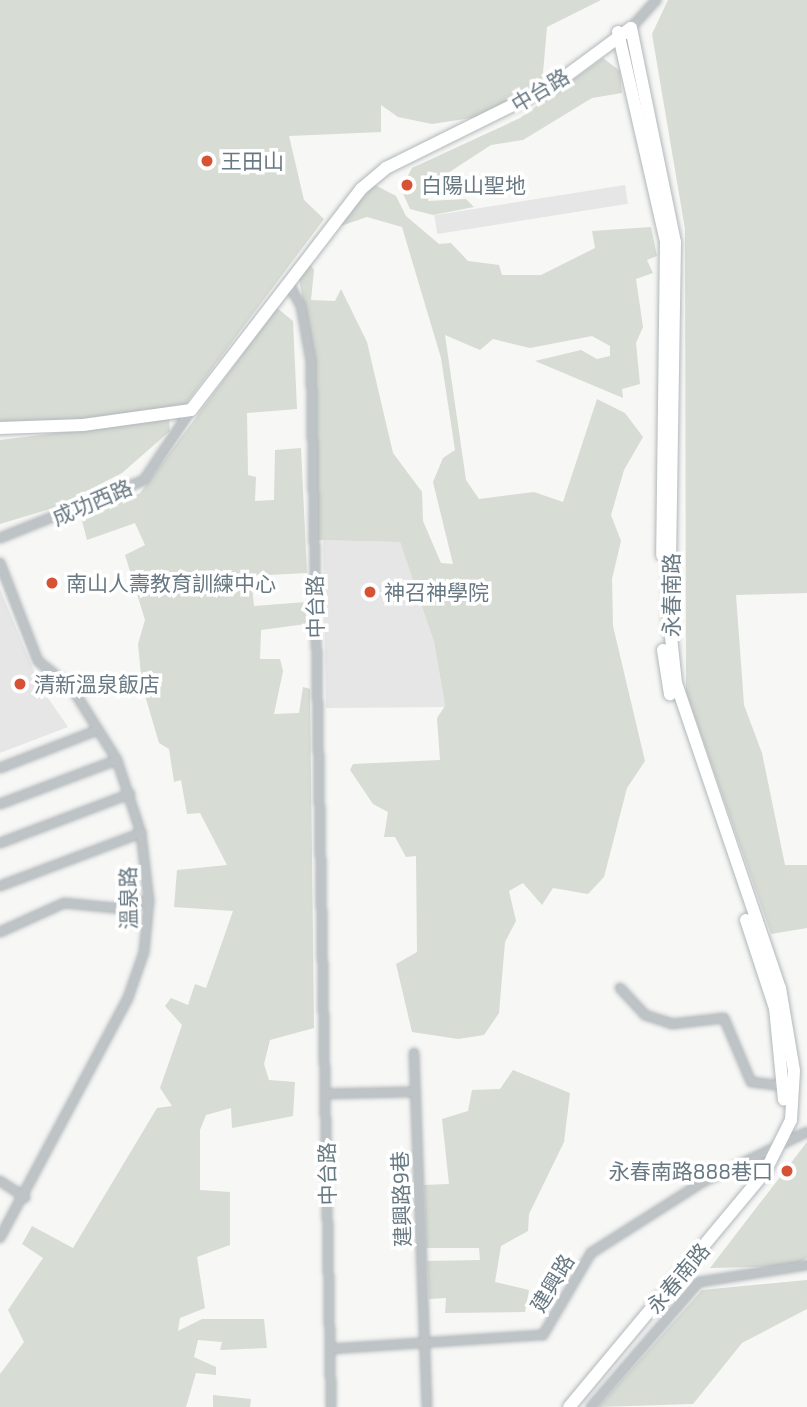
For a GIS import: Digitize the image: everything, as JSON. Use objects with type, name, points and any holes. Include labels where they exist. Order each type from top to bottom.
[{"type":"street","points":[[631,28],[656,0]]},
{"type":"street","name":"中台路","points":[[331,1407],[311,361],[301,306],[290,286],[346,201],[386,168],[539,94],[618,32],[631,28]]},
{"type":"street","name":"永春南路","points":[[631,28],[670,201],[672,299],[666,639],[678,712],[775,1008],[785,1086],[781,1146]]},
{"type":"street","name":"永春南路","points":[[618,32],[654,170],[666,240],[672,299]]},
{"type":"street","name":"成功西路","points":[[0,538],[144,480],[191,410],[290,286]]},
{"type":"street","points":[[0,428],[83,425],[191,410]]},
{"type":"street","name":"溫泉路","points":[[0,563],[38,661],[72,688],[117,760],[141,834],[149,901],[145,951],[128,998],[24,1198],[0,1238]]},
{"type":"street","name":"永春南路","points":[[569,1407],[744,1201],[781,1146],[791,1121],[794,1071],[780,988],[678,712]]},
{"type":"street","points":[[0,768],[98,730]]},
{"type":"street","points":[[0,804],[117,760]]},
{"type":"street","points":[[0,843],[130,794]]},
{"type":"street","points":[[0,886],[141,834]]},
{"type":"street","points":[[0,932],[64,903],[116,908],[149,901]]},
{"type":"street","points":[[620,988],[645,1016],[672,1024],[723,1018],[732,1024],[751,1082],[785,1086]]},
{"type":"street","name":"建興路9巷","points":[[414,1053],[427,1407]]},
{"type":"street","points":[[325,1094],[415,1092]]},
{"type":"street","points":[[781,1146],[807,1132]]},
{"type":"street","name":"建興路","points":[[330,1349],[543,1335],[591,1253],[714,1176],[781,1146]]},
{"type":"street","points":[[0,1181],[24,1198]]},
{"type":"street","points":[[591,1407],[699,1282],[807,1265]]},
{"type":"shaded area","points":[[0,0],[601,0],[547,27],[542,84],[491,115],[432,124],[398,117],[381,105],[381,132],[289,136],[304,200],[324,219],[185,405],[36,429],[0,428]]},
{"type":"shaded area","points":[[668,0],[807,0],[807,593],[736,595],[744,705],[762,753],[785,865],[807,865],[807,928],[771,934],[686,692],[685,229],[652,34]]},
{"type":"shaded area","points":[[603,58],[620,71],[622,93],[592,98],[523,140],[491,145],[431,184],[428,201],[466,199],[474,207],[433,215],[410,209],[401,189],[412,168],[520,118]]},
{"type":"shaded area","points":[[375,185],[396,196],[406,216],[439,244],[451,243],[468,261],[499,265],[502,275],[541,275],[595,248],[592,231],[651,227],[657,256],[647,260],[653,273],[636,279],[643,327],[636,343],[640,384],[622,389],[623,398],[535,361],[581,350],[597,359],[610,356],[610,346],[592,336],[530,348],[493,339],[480,350],[445,335],[466,480],[479,499],[534,492],[563,502],[597,399],[625,413],[643,437],[624,470],[611,515],[621,541],[612,579],[613,626],[645,761],[627,788],[604,877],[588,894],[553,888],[542,905],[523,883],[509,891],[516,921],[505,942],[499,1013],[484,1035],[458,1039],[412,1032],[396,964],[417,952],[416,856],[406,857],[395,837],[384,837],[388,812],[373,804],[350,770],[353,764],[440,760],[437,718],[445,706],[434,642],[400,542],[318,540],[313,359],[299,279],[308,261],[314,270],[311,300],[335,301],[341,289],[367,342],[393,453],[422,492],[423,521],[441,563],[453,564],[433,482],[443,458],[455,450],[441,358],[402,227],[367,217],[332,229]]},
{"type":"shaded area","points":[[625,185],[628,204],[437,234],[434,215]]},
{"type":"shaded area","points":[[277,308],[293,321],[297,409],[247,413],[248,475],[256,477],[255,501],[274,500],[275,450],[301,448],[307,573],[251,576],[254,606],[306,602],[306,624],[261,630],[260,659],[280,659],[283,671],[274,714],[299,713],[303,687],[310,689],[314,1028],[270,1040],[264,1064],[269,1080],[295,1082],[293,1116],[232,1128],[231,1108],[206,1115],[200,1130],[200,1190],[230,1192],[230,1245],[197,1257],[205,1308],[180,1318],[178,1331],[202,1319],[264,1319],[267,1348],[220,1350],[222,1342],[198,1340],[194,1357],[216,1367],[216,1375],[196,1373],[186,1407],[0,1407],[0,1374],[24,1342],[8,1310],[43,1258],[22,1244],[32,1226],[73,1248],[157,1108],[172,1106],[160,1088],[182,1025],[165,1006],[171,998],[188,1005],[195,984],[206,988],[233,911],[174,907],[177,870],[227,865],[200,813],[187,814],[181,780],[174,782],[169,749],[159,743],[142,685],[138,644],[145,620],[125,555],[145,545],[135,523],[87,540],[82,521],[140,493]]},
{"type":"shaded area","points":[[169,419],[170,431],[122,473],[53,508],[0,524],[0,440]]},
{"type":"shaded area","name":"神召神學院","points":[[323,540],[400,542],[434,642],[445,707],[326,708]]},
{"type":"shaded area","name":"清新溫泉飯店","points":[[0,589],[41,688],[68,727],[0,753]]},
{"type":"shaded area","points":[[513,1070],[570,1093],[564,1142],[529,1214],[528,1231],[501,1246],[495,1282],[529,1290],[525,1312],[445,1313],[446,1298],[429,1299],[427,1261],[480,1260],[479,1248],[426,1248],[424,1185],[449,1184],[442,1119],[468,1111],[472,1090],[500,1089]]},
{"type":"shaded area","points":[[807,1142],[807,1258],[793,1266],[710,1268]]},
{"type":"shaded area","points":[[807,1280],[807,1309],[742,1343],[693,1404],[598,1407],[702,1290]]},
{"type":"shaded area","points":[[213,1395],[251,1399],[250,1407],[213,1407]]},
{"type":"place","name":"王田山","points":[[207,161]]},
{"type":"place","name":"白陽山聖地","points":[[407,185]]},
{"type":"place","name":"南山人壽教育訓練中心","points":[[52,583]]},
{"type":"place","name":"神召神學院","points":[[370,592]]},
{"type":"place","name":"清新溫泉飯店","points":[[20,684]]},
{"type":"place","name":"永春南路888巷口","points":[[787,1171]]}]
